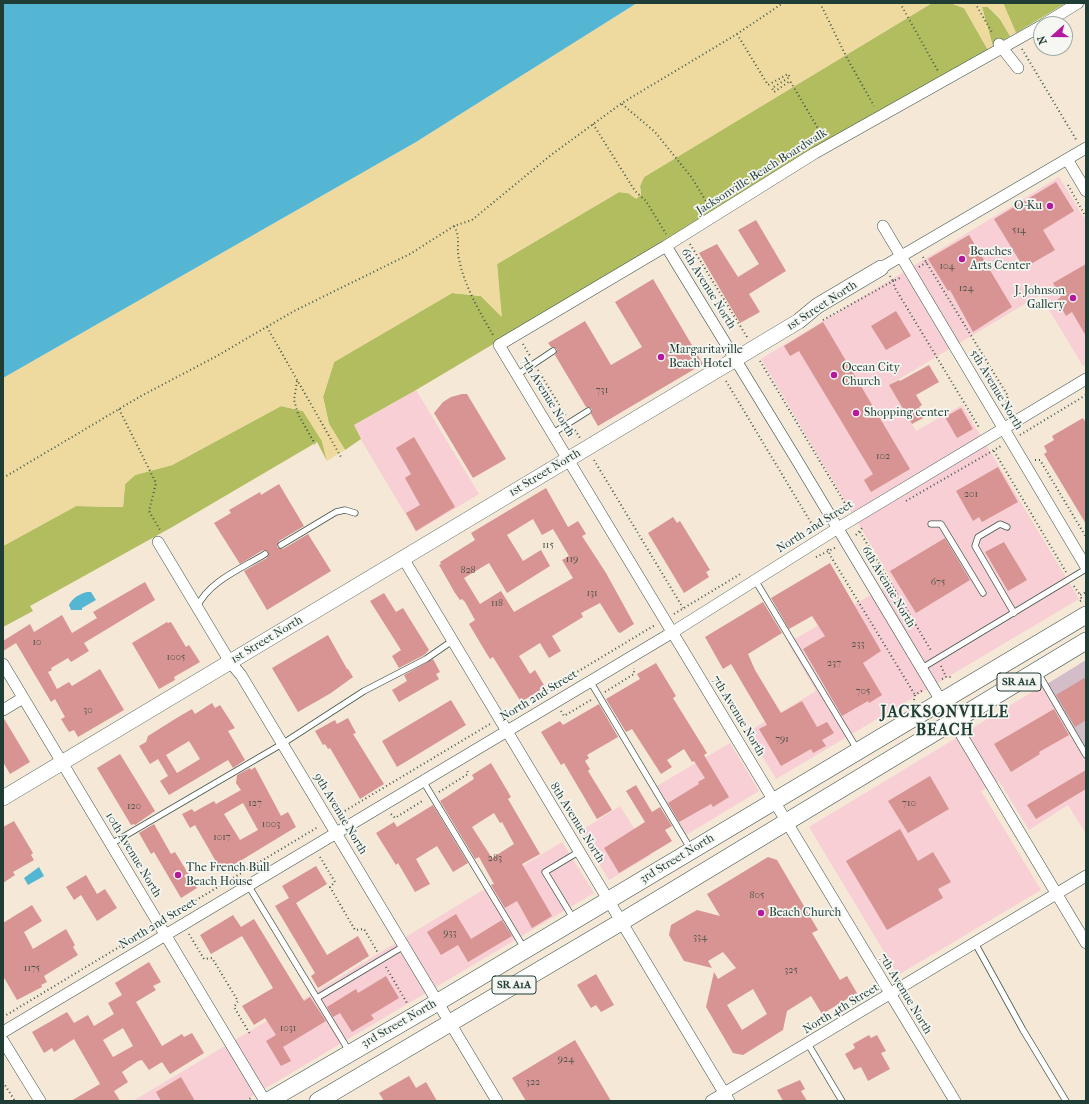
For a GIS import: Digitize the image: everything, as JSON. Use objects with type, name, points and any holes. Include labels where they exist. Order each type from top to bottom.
[{"type":"main road","name":"3rd Street North","points":[[267,1101],[438,1002],[1086,615]]},
{"type":"main road","name":"3rd Street North","points":[[318,1101],[621,922],[1086,641]]},
{"type":"street","points":[[1057,16],[1078,3]]},
{"type":"street","name":"Jacksonville Beach Boardwalk","points":[[499,345],[669,245],[815,153],[881,117],[1001,47],[1033,31]]},
{"type":"street","points":[[1001,47],[1018,68]]},
{"type":"street","name":"1st Street North","points":[[3,798],[403,558],[572,464],[740,365],[755,347],[799,321],[817,306],[984,206],[1085,149]]},
{"type":"street","points":[[1067,159],[1086,191]]},
{"type":"street","name":"5th Avenue North","points":[[883,226],[1086,568]]},
{"type":"street","name":"6th Avenue North","points":[[669,245],[922,668],[952,722],[1086,943]]},
{"type":"street","name":"7th Avenue North","points":[[499,345],[787,821],[954,1101]]},
{"type":"street","name":"North 2nd Street","points":[[3,1032],[672,632],[1002,425],[1015,423],[1086,379]]},
{"type":"street","name":"9th Avenue North","points":[[160,537],[197,607],[230,662],[241,675],[497,1101]]},
{"type":"street","name":"8th Avenue North","points":[[403,558],[498,719],[580,851],[621,922],[727,1097]]},
{"type":"street","name":"10th Avenue North","points":[[3,664],[267,1101]]},
{"type":"street","points":[[3,710],[24,698]]},
{"type":"street","name":"North 4th Street","points":[[711,1101],[727,1097],[808,1044],[1086,876]]},
{"type":"street","points":[[3,1041],[40,1101]]},
{"type":"lane","points":[[517,375],[553,351]]},
{"type":"lane","points":[[553,433],[588,411]]},
{"type":"lane","points":[[281,545],[336,512],[345,510],[355,513]]},
{"type":"lane","points":[[931,524],[941,524],[983,593]]},
{"type":"lane","points":[[1007,527],[1000,524],[978,537],[975,546],[1014,613]]},
{"type":"lane","points":[[197,607],[202,596],[212,586],[265,554]]},
{"type":"lane","points":[[922,668],[1086,568]]},
{"type":"lane","points":[[755,580],[858,751]]},
{"type":"lane","points":[[111,844],[282,744],[364,691],[426,659],[452,641]]},
{"type":"lane","points":[[1037,671],[1086,755]]},
{"type":"lane","points":[[590,681],[692,850]]},
{"type":"lane","points":[[423,781],[525,950]]},
{"type":"lane","points":[[575,920],[545,872],[580,851]]},
{"type":"lane","points":[[248,885],[350,1053]]},
{"type":"lane","points":[[975,943],[1023,1030],[1066,1101]]},
{"type":"lane","points":[[317,998],[404,946]]},
{"type":"lane","points":[[808,1044],[842,1101]]},
{"type":"path","points":[[3,478],[119,408],[215,357],[294,311],[410,254],[454,226],[472,220],[551,155],[593,124],[622,104],[737,34],[783,3]]},
{"type":"path","points":[[820,3],[847,58],[881,117]]},
{"type":"path","points":[[900,3],[911,20],[944,81]]},
{"type":"path","points":[[975,3],[1001,47]]},
{"type":"path","points":[[737,34],[768,85],[788,74],[790,77],[772,88],[774,92],[790,81],[826,141],[812,149],[815,153]]},
{"type":"path","points":[[1017,40],[1085,149]]},
{"type":"path","points":[[622,104],[655,132],[692,178],[715,216]]},
{"type":"path","points":[[593,124],[635,192],[646,201],[669,245]]},
{"type":"path","points":[[454,226],[459,234],[459,259],[476,306],[499,345]]},
{"type":"path","points":[[684,235],[743,333],[762,358],[760,361],[740,365],[722,382]]},
{"type":"path","points":[[917,247],[1008,396],[1005,405],[1022,438]]},
{"type":"path","points":[[820,322],[893,282],[895,288],[980,430]]},
{"type":"path","points":[[267,326],[341,457]]},
{"type":"path","points":[[518,334],[580,438]]},
{"type":"path","points":[[297,379],[294,400],[298,414],[315,444]]},
{"type":"path","points":[[119,408],[156,482],[149,511],[160,537]]},
{"type":"path","points":[[975,433],[980,430],[1002,425]]},
{"type":"path","points":[[994,451],[1080,595]]},
{"type":"path","points":[[572,464],[593,459],[683,608]]},
{"type":"path","points":[[1034,459],[1040,460],[1086,537]]},
{"type":"path","points":[[813,531],[816,525],[830,516],[853,506]]},
{"type":"path","points":[[3,1016],[744,572]]},
{"type":"path","points":[[319,856],[335,882],[330,888],[355,930],[364,929],[408,1004]]},
{"type":"path","points":[[189,934],[204,959],[212,958],[238,1000],[234,1007],[250,1034]]},
{"type":"path","points":[[3,1082],[15,1101]]},
{"type":"shaded area","points":[[1059,177],[1086,221],[1086,364],[1083,366],[1040,295],[889,385],[916,431],[962,405],[1079,599],[776,779],[748,732],[816,691],[788,643],[893,582],[761,359]]},
{"type":"shaded area","points":[[416,390],[479,494],[416,532],[353,426]]},
{"type":"shaded area","points":[[1086,660],[1086,750],[1047,684]]},
{"type":"shaded area","points":[[1042,686],[1086,760],[1086,834],[1068,805],[1029,830],[999,781],[981,791],[1041,890],[898,975],[809,827]]},
{"type":"shaded area","points":[[730,743],[759,791],[686,835],[657,786]]},
{"type":"shaded area","points":[[620,806],[651,855],[609,880],[579,832]]},
{"type":"shaded area","points":[[562,842],[594,893],[244,1101],[133,1101],[312,994]]},
{"type":"green space","points":[[932,3],[950,3],[964,8],[988,50],[416,390],[354,425],[361,439],[345,450],[329,424],[323,397],[334,362],[452,293],[481,296],[501,316],[497,264],[619,192],[641,195],[640,186],[644,177]]},
{"type":"green space","points":[[1003,3],[1066,3],[1044,16],[1033,16],[1033,23],[1016,33]]},
{"type":"green space","points":[[982,7],[988,7],[1000,19],[1010,36],[993,47]]},
{"type":"green space","points":[[281,406],[303,411],[322,441],[327,461],[317,442],[174,526],[30,606],[33,611],[3,627],[3,546],[76,506],[123,507],[125,484],[135,475],[172,465]]},
{"type":"sand","points":[[637,3],[932,3],[644,177],[640,186],[641,195],[636,199],[628,193],[619,192],[497,264],[502,317],[481,296],[452,293],[334,362],[323,397],[329,424],[345,450],[327,461],[322,441],[303,411],[281,406],[172,465],[135,475],[125,484],[123,507],[76,506],[3,546],[3,378],[416,142]]},
{"type":"sand","points":[[950,3],[1003,3],[1016,33],[1010,36],[1000,18],[988,7],[982,7],[993,47],[988,50],[964,8]]},
{"type":"water","points":[[3,3],[637,3],[416,142],[3,378]]},
{"type":"water","points":[[91,592],[96,600],[82,608],[82,610],[71,610],[69,605],[73,600],[79,595]]},
{"type":"water","points":[[39,867],[44,876],[28,885],[24,878]]},
{"type":"building","points":[[1056,182],[1074,211],[1043,230],[1055,250],[1024,268],[994,219]]},
{"type":"building","points":[[756,220],[786,271],[749,294],[760,312],[740,323],[699,253],[717,244],[738,277],[759,264],[738,230]]},
{"type":"building","points":[[969,235],[1012,307],[973,332],[950,290],[948,291],[928,259]]},
{"type":"building","name":"J. Johnson Gallery","points":[[1086,264],[1086,336],[1072,312],[1066,316],[1057,300],[1061,297],[1053,283]]},
{"type":"building","name":"Margaritaville Beach Hotel","points":[[653,279],[703,364],[598,426],[591,414],[592,409],[586,407],[555,355],[557,349],[551,347],[548,343],[585,321],[611,365],[642,347],[615,302]]},
{"type":"building","points":[[896,311],[911,336],[886,350],[871,326]]},
{"type":"building","name":"Shopping center","points":[[823,322],[910,469],[871,492],[864,480],[873,474],[799,351],[790,356],[784,346]]},
{"type":"building","points":[[929,365],[939,382],[916,395],[922,405],[919,407],[925,417],[912,424],[889,385],[899,380],[900,381]]},
{"type":"building","points":[[467,394],[506,459],[473,478],[434,413],[443,402],[451,397]]},
{"type":"building","points":[[961,408],[973,429],[957,438],[945,417]]},
{"type":"building","points":[[1083,418],[1086,423],[1086,524],[1044,454],[1047,452],[1044,446],[1054,440],[1052,436]]},
{"type":"building","points":[[414,437],[455,507],[416,531],[406,513],[420,505],[405,478],[411,474],[396,448]]},
{"type":"building","points":[[998,467],[1018,502],[982,522],[979,517],[973,521],[956,491]]},
{"type":"building","points":[[279,484],[304,526],[279,541],[277,547],[283,549],[308,534],[331,571],[267,610],[244,571],[267,558],[268,552],[263,550],[240,564],[214,523],[231,513],[229,510],[260,492],[261,495]]},
{"type":"building","points":[[546,488],[568,527],[578,521],[586,534],[582,536],[606,573],[634,624],[620,633],[618,632],[600,603],[581,613],[583,617],[552,636],[561,651],[549,658],[540,643],[519,656],[530,674],[535,670],[545,687],[521,702],[493,657],[490,659],[485,651],[469,624],[475,620],[465,602],[462,599],[460,600],[455,593],[439,565],[441,564],[440,562],[475,540],[471,533]],"holes":[[[533,519],[542,535],[553,529],[569,556],[562,560],[573,578],[514,612],[501,591],[480,604],[464,578],[489,563],[507,593],[550,566],[541,550],[523,561],[507,535]]]},
{"type":"building","points":[[673,517],[677,523],[680,521],[710,570],[706,572],[709,577],[684,593],[648,533]]},
{"type":"building","points":[[945,538],[970,580],[916,613],[890,571]]},
{"type":"building","points":[[1004,542],[1027,580],[1008,591],[985,552]]},
{"type":"building","points":[[830,563],[881,651],[863,663],[882,695],[842,716],[803,649],[825,636],[812,616],[789,629],[771,598]]},
{"type":"building","points":[[145,582],[155,600],[84,643],[89,651],[71,662],[68,658],[51,668],[52,670],[48,672],[57,689],[69,682],[72,686],[100,669],[124,710],[78,737],[74,730],[69,732],[61,719],[65,717],[55,699],[51,702],[16,643],[3,651],[3,641],[30,624],[34,632],[62,615],[72,633],[97,618],[93,612]]},
{"type":"building","points":[[384,593],[396,612],[403,608],[429,650],[424,655],[399,668],[392,656],[401,650],[370,601]]},
{"type":"building","points":[[763,602],[782,633],[748,654],[755,670],[781,713],[802,701],[817,727],[827,722],[834,733],[822,740],[826,746],[813,753],[811,749],[781,766],[759,729],[767,725],[731,664],[723,669],[705,637]]},
{"type":"building","points":[[167,622],[171,622],[186,647],[189,645],[200,662],[174,677],[175,680],[159,689],[132,643]]},
{"type":"building","points":[[328,635],[353,677],[331,693],[298,712],[272,668]]},
{"type":"building","points":[[433,659],[440,672],[436,674],[439,679],[399,702],[392,690],[407,681],[404,675]]},
{"type":"building","points":[[656,663],[676,696],[673,698],[707,753],[704,755],[729,797],[713,807],[711,804],[679,822],[668,803],[699,784],[698,782],[705,778],[684,749],[667,760],[672,767],[661,774],[632,729],[626,732],[606,699],[640,679],[637,674]]},
{"type":"building","points":[[1086,677],[1086,720],[1075,727],[1056,695]]},
{"type":"building","points":[[451,700],[466,725],[397,767],[382,741]]},
{"type":"building","points":[[212,703],[215,708],[220,705],[235,728],[228,731],[245,760],[233,768],[228,760],[169,795],[160,781],[168,776],[158,759],[150,764],[139,746],[146,742],[148,736],[192,709],[195,714]],"holes":[[[189,741],[200,759],[177,773],[166,755]]]},
{"type":"building","points":[[599,704],[618,737],[587,755],[589,758],[585,761],[590,769],[588,771],[612,810],[597,819],[564,763],[561,765],[541,732],[560,721],[563,725]]},
{"type":"building","points":[[1054,709],[1069,735],[1039,752],[1040,754],[1011,772],[994,744]]},
{"type":"building","points":[[3,717],[30,762],[10,774],[3,762]]},
{"type":"building","points":[[348,718],[356,733],[353,734],[384,784],[360,799],[330,748],[328,749],[325,744],[323,745],[315,731],[335,720],[337,724]]},
{"type":"building","points":[[120,754],[155,811],[135,825],[131,825],[97,768]]},
{"type":"building","points":[[491,763],[511,797],[508,799],[540,854],[522,864],[552,916],[532,928],[517,901],[505,908],[491,885],[494,884],[479,857],[475,859],[440,801],[474,779],[472,775]],"holes":[[[494,813],[500,823],[502,822],[514,844],[492,858],[472,827]]]},
{"type":"building","points":[[255,767],[281,816],[288,812],[296,827],[222,872],[195,825],[190,828],[182,814],[192,809],[194,812],[214,801],[216,804],[241,790],[236,783],[237,775],[250,768],[251,770]],"holes":[[[243,803],[258,830],[240,840],[224,814]]]},
{"type":"building","points":[[1086,770],[1086,789],[1036,819],[1027,805]]},
{"type":"building","points":[[930,776],[949,809],[908,833],[888,801]]},
{"type":"building","points":[[636,785],[652,812],[660,807],[672,826],[665,830],[672,841],[619,873],[604,848],[645,822],[626,791]]},
{"type":"building","points":[[433,805],[468,863],[453,872],[437,846],[416,859],[430,884],[415,892],[398,863],[396,865],[376,833],[394,822],[397,827]]},
{"type":"building","points":[[14,821],[33,853],[31,855],[34,860],[13,872],[15,875],[3,883],[3,827]]},
{"type":"building","points":[[154,824],[171,854],[175,852],[197,888],[181,898],[154,852],[151,854],[139,833]]},
{"type":"building","points":[[900,829],[918,861],[933,852],[951,882],[938,889],[943,898],[887,930],[846,861]]},
{"type":"building","points":[[768,857],[777,860],[818,930],[812,933],[840,980],[847,976],[857,993],[822,1014],[811,996],[787,1011],[783,1030],[743,1055],[733,1053],[706,1007],[714,972],[718,979],[736,968],[723,952],[708,961],[712,968],[684,961],[669,935],[671,925],[697,910],[720,916],[707,894]],"holes":[[[753,989],[767,1014],[742,1030],[727,1005]]]},
{"type":"building","points":[[316,866],[327,884],[296,903],[327,955],[358,936],[369,956],[318,988],[311,976],[315,973],[275,906],[289,898],[282,886]]},
{"type":"building","points":[[86,875],[97,894],[105,889],[117,908],[97,921],[81,895],[74,900],[66,887]]},
{"type":"building","points":[[32,905],[42,921],[24,932],[33,949],[66,929],[75,945],[73,947],[78,955],[44,976],[47,982],[41,985],[42,987],[17,1000],[3,976],[3,923]]},
{"type":"building","points":[[456,914],[471,939],[502,920],[512,936],[468,962],[458,945],[441,955],[427,932]]},
{"type":"building","points":[[233,915],[241,927],[254,919],[304,1001],[310,997],[326,1021],[283,1047],[291,1061],[281,1066],[266,1041],[276,1035],[265,1018],[254,1025],[242,1006],[273,988],[242,936],[211,954],[200,935]]},
{"type":"building","points":[[149,962],[161,982],[153,986],[156,990],[136,1002],[162,1046],[182,1034],[184,1037],[192,1033],[204,1053],[170,1074],[162,1062],[149,1070],[142,1060],[138,1061],[122,1072],[128,1082],[114,1091],[120,1101],[71,1101],[100,1084],[74,1039],[54,1052],[52,1048],[44,1053],[32,1032],[67,1012],[74,1023],[88,1015],[94,1026],[114,1014],[108,1003],[122,995],[115,983]],"holes":[[[123,1028],[133,1046],[113,1057],[103,1040]]]},
{"type":"building","points":[[596,974],[614,1005],[601,1012],[596,1005],[591,1008],[577,985]]},
{"type":"building","points":[[386,976],[399,998],[371,1015],[374,1019],[352,1032],[340,1013],[333,1017],[327,1007],[356,989],[358,993]]},
{"type":"building","points":[[869,1035],[871,1038],[877,1035],[886,1051],[881,1053],[890,1069],[868,1081],[861,1067],[854,1070],[845,1054],[855,1048],[853,1044]]},
{"type":"building","points":[[575,1040],[611,1101],[526,1101],[512,1078]]},
{"type":"building","points":[[409,1076],[416,1088],[426,1082],[437,1101],[384,1101],[379,1093]]},
{"type":"building","points":[[181,1077],[195,1101],[161,1101],[156,1092]]},
{"type":"building","points":[[800,1080],[805,1089],[801,1091],[807,1101],[783,1101],[777,1090]]},
{"type":"place","name":"O-Ku","points":[[1050,206]]},
{"type":"place","name":"Beaches Arts Center","points":[[962,259]]},
{"type":"place","name":"J. Johnson Gallery","points":[[1073,298]]},
{"type":"place","name":"Margaritaville Beach Hotel","points":[[661,357]]},
{"type":"place","name":"Ocean City Church","points":[[834,375]]},
{"type":"place","name":"Shopping center","points":[[856,413]]},
{"type":"place","name":"The French Bull Beach House","points":[[178,875]]},
{"type":"place","name":"Beach Church","points":[[761,913]]},
{"type":"district","name":"JACKSONVILLE BEACH","points":[[945,722]]}]
